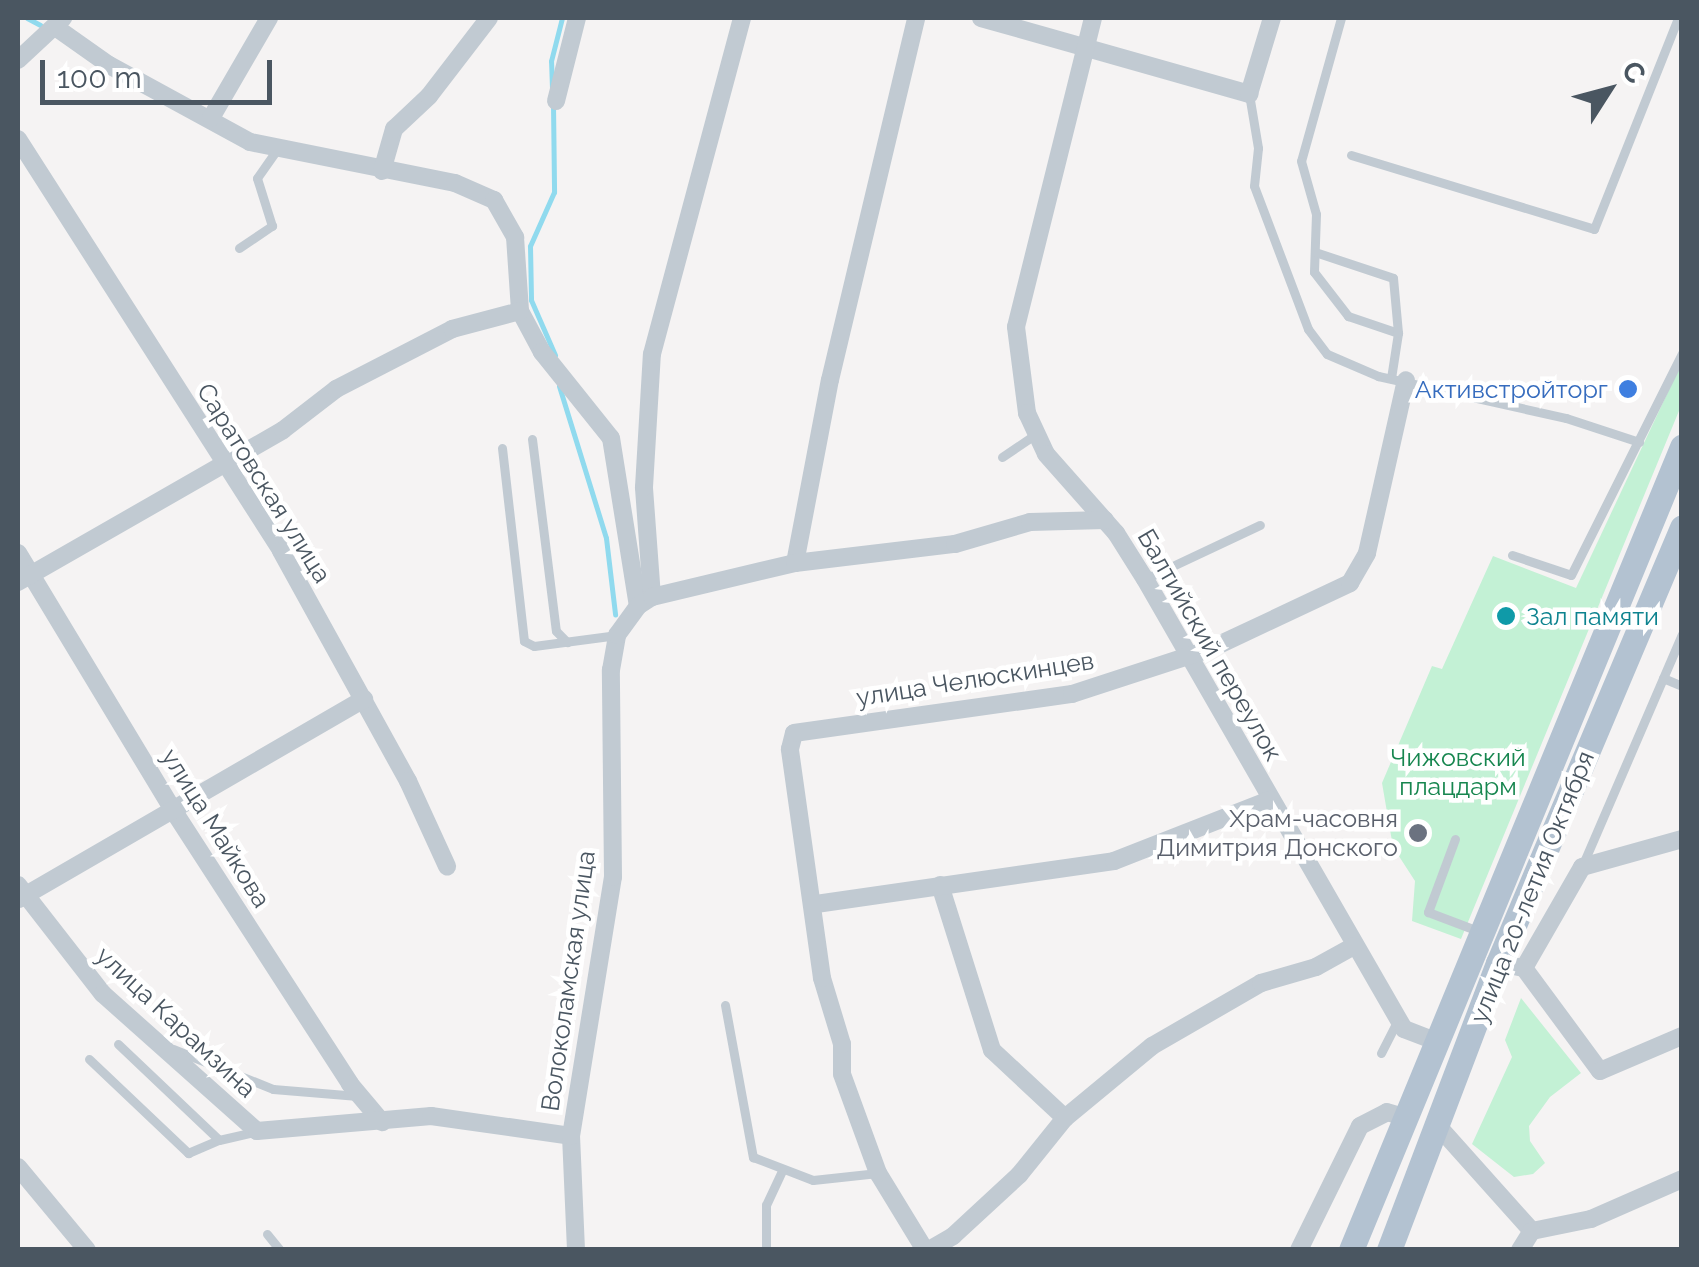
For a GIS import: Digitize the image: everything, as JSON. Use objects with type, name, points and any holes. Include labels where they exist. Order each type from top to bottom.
[{"type":"main road","name":"улица 20-летия Октября","points":[[1351,1250],[1433,1040],[1682,447]]},
{"type":"main road","name":"улица 20-летия Октября","points":[[1389,1250],[1498,963],[1682,528]]},
{"type":"street","points":[[211,118],[268,18]]},
{"type":"street","points":[[382,171],[394,130],[430,96],[489,18]]},
{"type":"street","points":[[556,100],[577,18]]},
{"type":"street","points":[[645,601],[644,486],[652,354],[742,18]]},
{"type":"street","points":[[795,563],[839,341],[916,18]]},
{"type":"street","points":[[982,18],[1084,48],[1152,61],[1249,94],[1272,18]]},
{"type":"street","name":"Балтийский переулок","points":[[1094,18],[1016,327],[1036,434],[1105,520],[1145,578],[1398,1019],[1404,1028],[1433,1040]]},
{"type":"street","points":[[18,60],[60,23],[109,65],[250,142],[382,171],[455,182],[494,200],[515,237],[520,311],[542,352],[611,438],[645,601]]},
{"type":"street","name":"Саратовская улица","points":[[18,139],[224,465],[364,698],[446,866]]},
{"type":"street","points":[[24,579],[224,465],[336,389],[452,328],[520,311]]},
{"type":"street","name":"улица Челюскинцев","points":[[816,904],[790,748],[794,733],[1072,694],[1189,654],[1361,572],[1399,379]]},
{"type":"street","points":[[645,601],[795,563],[955,544],[1030,522],[1105,520]]},
{"type":"street","name":"улица Майкова","points":[[18,554],[24,579],[358,1096],[382,1122]]},
{"type":"street","name":"Волоколамская улица","points":[[576,1250],[571,1136],[613,877],[611,670],[618,635],[645,601]]},
{"type":"street","points":[[20,894],[174,810],[364,698]]},
{"type":"street","points":[[1270,800],[1114,861],[816,904],[842,1074],[878,1173],[927,1250],[953,1236],[1019,1176],[1065,1118],[1152,1046],[1261,983],[1316,967],[1354,946]]},
{"type":"street","points":[[1524,968],[1582,867],[1682,839]]},
{"type":"street","points":[[940,885],[992,1050],[1065,1118]]},
{"type":"street","name":"улица Карамзина","points":[[20,894],[103,994],[258,1132],[431,1116],[571,1136]]},
{"type":"street","points":[[1498,963],[1524,968],[1600,1071],[1682,1036]]},
{"type":"street","points":[[1299,1250],[1360,1126],[1387,1112],[1403,1117]]},
{"type":"street","points":[[1438,1126],[1532,1230]]},
{"type":"street","points":[[18,1167],[87,1250]]},
{"type":"street","points":[[1520,1250],[1532,1230],[1591,1219],[1682,1179]]},
{"type":"lane","points":[[1341,18],[1300,161],[1316,214],[1314,272],[1348,316],[1398,333]]},
{"type":"lane","points":[[1351,155],[1594,229],[1676,18]]},
{"type":"lane","points":[[1249,94],[1258,148],[1254,186],[1308,330],[1327,354],[1399,379],[1639,442]]},
{"type":"lane","points":[[239,248],[272,226],[257,178],[278,149]]},
{"type":"lane","points":[[1315,252],[1393,278],[1399,379]]},
{"type":"lane","points":[[1512,555],[1571,576],[1682,353]]},
{"type":"lane","points":[[1002,458],[1036,434]]},
{"type":"lane","points":[[532,439],[556,631],[567,642]]},
{"type":"lane","points":[[502,448],[524,641],[534,646],[618,635]]},
{"type":"lane","points":[[1145,578],[1260,525]]},
{"type":"lane","points":[[1582,867],[1682,634]]},
{"type":"lane","points":[[1663,678],[1682,686]]},
{"type":"lane","points":[[1456,838],[1428,912],[1480,932]]},
{"type":"lane","points":[[725,1005],[754,1157],[813,1180],[878,1173]]},
{"type":"lane","points":[[1381,1053],[1398,1019]]},
{"type":"lane","points":[[156,1042],[273,1090],[358,1096]]},
{"type":"lane","points":[[118,1044],[219,1140]]},
{"type":"lane","points":[[89,1058],[188,1153],[219,1140],[258,1132]]},
{"type":"lane","points":[[766,1250],[766,1204],[782,1171]]},
{"type":"lane","points":[[268,1234],[280,1250]]},
{"type":"green space","name":"Чижовский плацдарм","points":[[1681,364],[1681,406],[1461,939],[1412,921],[1415,881],[1393,847],[1382,783],[1432,666],[1442,669],[1493,556],[1576,588]]},
{"type":"green space","points":[[1521,998],[1581,1073],[1550,1097],[1529,1126],[1530,1141],[1545,1163],[1533,1174],[1514,1177],[1472,1144],[1512,1057],[1505,1040]]},
{"type":"waterway","points":[[27,18],[40,25]]},
{"type":"waterway","points":[[552,88],[551,61],[562,18]]},
{"type":"waterway","points":[[553,104],[554,192],[530,246],[531,300],[555,355]]},
{"type":"waterway","points":[[559,386],[606,538],[615,614]]},
{"type":"place","name":"Активстройторг","points":[[1628,389]]},
{"type":"place","name":"Зал памяти","points":[[1506,616]]},
{"type":"place","name":"Храм-часовня Димитрия Донского","points":[[1418,833]]}]
